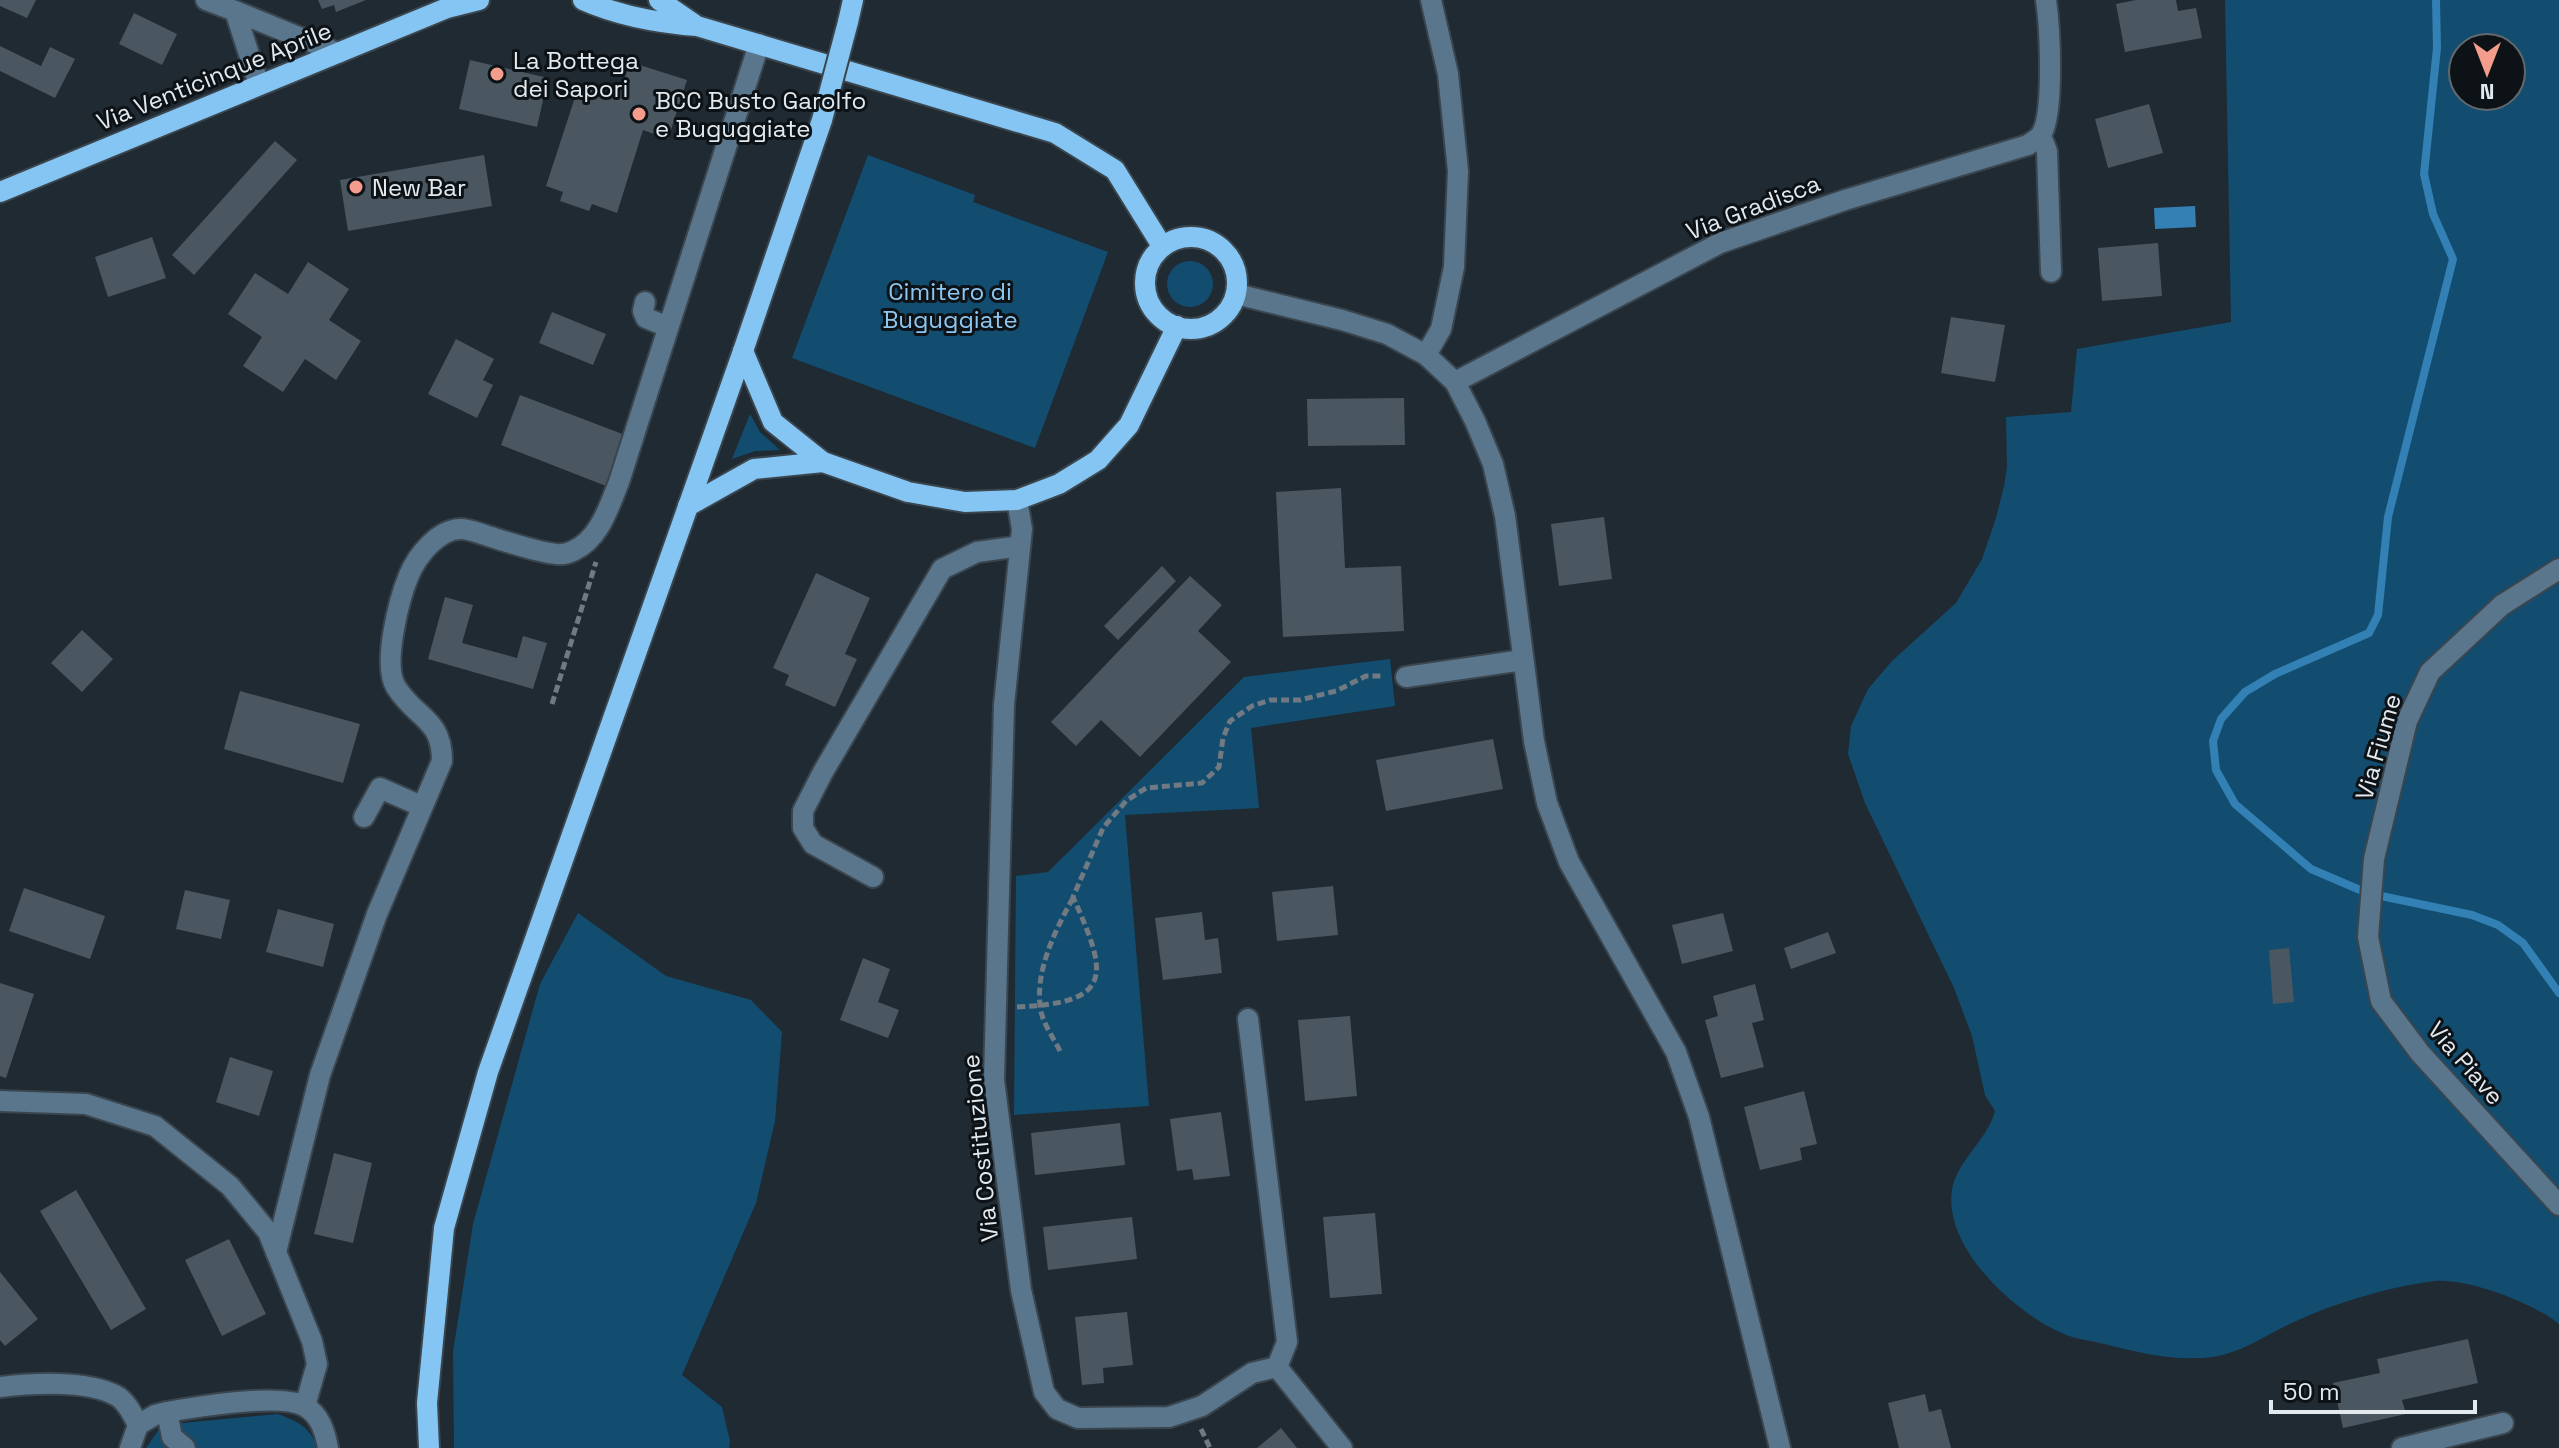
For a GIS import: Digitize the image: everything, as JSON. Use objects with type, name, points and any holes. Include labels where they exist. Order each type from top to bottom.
[{"type":"main road","name":"Via Venticinque Aprile","points":[[0,192],[451,4],[479,0]]},
{"type":"main road","points":[[583,0],[609,12],[668,24],[697,26],[1055,133],[1115,170],[1162,246]]},
{"type":"main road","points":[[659,0],[697,26]]},
{"type":"main road","points":[[429,1448],[427,1403],[444,1228],[488,1072],[822,120],[853,0]]},
{"type":"main road","points":[[1189,236],[1216,244],[1227,254],[1234,266],[1236,294],[1230,308],[1219,319],[1192,329],[1177,326],[1164,320],[1147,297],[1147,270],[1152,257],[1162,246],[1189,236]]},
{"type":"main road","points":[[743,351],[773,422],[823,462],[908,492],[965,502],[1017,500],[1059,484],[1098,460],[1129,425],[1177,326]]},
{"type":"main road","points":[[688,506],[754,469],[823,462]]},
{"type":"street","points":[[1426,355],[1441,329],[1454,267],[1458,171],[1448,74],[1431,0]]},
{"type":"street","points":[[2046,0],[2050,59],[2046,122],[2041,136],[2047,151],[2051,272]]},
{"type":"street","points":[[222,4],[338,53]]},
{"type":"street","points":[[222,4],[259,85]]},
{"type":"street","points":[[276,1252],[320,1075],[377,914],[442,761],[437,731],[407,702],[394,684],[390,667],[391,643],[409,574],[429,545],[445,533],[462,529],[559,555],[574,551],[588,541],[603,522],[619,482],[668,327],[689,235],[736,114],[759,44]]},
{"type":"street","points":[[717,123],[736,114]]},
{"type":"street","name":"Via Gradisca","points":[[1455,382],[1720,243],[1845,200],[2028,145],[2041,136]]},
{"type":"street","points":[[1236,294],[1387,334],[1426,355],[1455,382],[1475,421],[1493,464],[1505,516],[1534,741],[1547,803],[1569,862],[1676,1052],[1699,1117],[1780,1448]]},
{"type":"street","points":[[645,302],[643,311],[646,318],[668,327]]},
{"type":"street","name":"Via Costituzione","points":[[1017,500],[1022,529],[1004,705],[994,1080],[1021,1290],[1044,1392],[1057,1409],[1078,1418],[1169,1417],[1202,1406],[1252,1373],[1277,1367]]},
{"type":"street","points":[[873,877],[813,844],[803,828],[803,811],[942,569],[977,552],[1020,546]]},
{"type":"street","name":"Via Fiume","points":[[2368,937],[2374,859],[2407,721],[2430,672],[2502,605],[2559,569]]},
{"type":"street","points":[[1406,677],[1523,660]]},
{"type":"street","points":[[364,817],[380,788],[421,806]]},
{"type":"street","name":"Via Piave","points":[[2368,937],[2381,1001],[2420,1053],[2559,1205]]},
{"type":"street","points":[[1248,1019],[1287,1342],[1277,1367],[1342,1448]]},
{"type":"street","points":[[0,1101],[86,1104],[155,1126],[230,1186],[268,1232],[312,1341],[317,1364],[305,1406]]},
{"type":"street","points":[[0,1387],[26,1384],[87,1387],[117,1395],[138,1425]]},
{"type":"street","points":[[130,1448],[138,1425],[155,1415],[280,1399],[305,1406],[322,1423],[328,1448]]},
{"type":"street","points":[[167,1412],[172,1437],[185,1448]]},
{"type":"street","points":[[2405,1448],[2503,1423]]},
{"type":"path","points":[[552,704],[594,571],[603,522]]},
{"type":"path","points":[[1060,1051],[1040,1007],[1044,966],[1054,933],[1103,828],[1126,801],[1146,788],[1202,783],[1219,767],[1223,738],[1230,721],[1252,706],[1270,700],[1300,700],[1336,691],[1366,676],[1406,677]]},
{"type":"path","points":[[996,1008],[1040,1007],[1085,995],[1096,978],[1098,958],[1073,897]]},
{"type":"green space","points":[[2225,0],[2559,0],[2559,1324],[2533,1308],[2500,1294],[2465,1284],[2435,1281],[2382,1291],[2328,1308],[2224,1355],[2184,1358],[2156,1355],[2073,1337],[2045,1324],[2005,1295],[1971,1256],[1959,1234],[1952,1212],[1955,1179],[1986,1132],[1995,1111],[1985,1095],[1972,1036],[1954,988],[1865,803],[1848,754],[1851,726],[1868,689],[1892,661],[1956,603],[1982,559],[2004,486],[2007,467],[2006,417],[2071,412],[2077,349],[2231,322]]},
{"type":"green space","name":"Cimitero di Buguggiate","points":[[868,155],[975,195],[973,202],[1108,252],[1035,448],[792,358]]},
{"type":"green space","points":[[1190,261],[1207,267],[1213,284],[1207,301],[1190,307],[1173,301],[1167,284],[1173,267]]},
{"type":"green space","points":[[750,414],[760,432],[780,450],[755,451],[732,459]]},
{"type":"green space","points":[[1390,659],[1395,706],[1251,728],[1259,808],[1125,815],[1149,1106],[1014,1115],[1016,876],[1048,872],[1244,677]]},
{"type":"green space","points":[[578,913],[666,976],[751,1000],[782,1032],[775,1121],[756,1203],[682,1375],[722,1407],[729,1448],[454,1448],[453,1352],[473,1224],[540,984]]},
{"type":"green space","points":[[278,1414],[303,1426],[318,1448],[146,1448],[162,1425]]},
{"type":"shaded area","points":[[2195,206],[2196,227],[2155,229],[2154,208]]},
{"type":"building","points":[[0,0],[36,0],[27,18],[0,6]]},
{"type":"building","points":[[318,0],[366,0],[336,12],[334,5],[322,9]]},
{"type":"building","points":[[2136,0],[2176,0],[2178,11],[2196,8],[2202,38],[2125,52],[2116,4]]},
{"type":"building","points":[[134,13],[177,34],[162,65],[119,44]]},
{"type":"building","points":[[0,46],[41,66],[50,47],[75,59],[55,98],[0,71]]},
{"type":"building","points":[[470,60],[548,78],[537,127],[459,109]]},
{"type":"building","points":[[630,62],[687,80],[668,139],[643,130],[617,213],[592,204],[589,211],[560,201],[563,192],[546,186],[579,85],[618,98]]},
{"type":"building","points":[[2149,104],[2163,153],[2108,168],[2095,119]]},
{"type":"building","points":[[275,141],[297,160],[194,275],[172,255]]},
{"type":"building","points":[[484,155],[492,206],[348,231],[340,180]]},
{"type":"building","points":[[152,237],[166,278],[108,297],[95,257]]},
{"type":"building","points":[[2158,243],[2162,296],[2102,301],[2098,248]]},
{"type":"building","points":[[308,262],[349,289],[329,320],[361,341],[336,380],[305,359],[283,392],[243,366],[262,337],[228,314],[255,273],[288,294]]},
{"type":"building","points":[[552,312],[606,334],[593,365],[539,343]]},
{"type":"building","points":[[1951,317],[2005,325],[1995,382],[1941,373]]},
{"type":"building","points":[[456,339],[494,359],[483,380],[493,385],[477,418],[428,394]]},
{"type":"building","points":[[520,395],[625,435],[606,486],[501,445]]},
{"type":"building","points":[[1404,398],[1405,445],[1308,446],[1307,399]]},
{"type":"building","points":[[1341,488],[1345,568],[1401,566],[1404,631],[1283,637],[1276,492]]},
{"type":"building","points":[[1604,517],[1612,579],[1559,586],[1551,524]]},
{"type":"building","points":[[1162,566],[1176,581],[1118,640],[1104,626]]},
{"type":"building","points":[[816,573],[870,598],[845,654],[857,659],[835,707],[785,685],[789,675],[773,668]]},
{"type":"building","points":[[1190,576],[1222,605],[1198,631],[1231,662],[1140,757],[1101,720],[1076,746],[1051,722]]},
{"type":"building","points":[[445,597],[473,605],[462,643],[517,658],[523,636],[547,643],[533,689],[428,659]]},
{"type":"building","points":[[82,630],[113,659],[82,692],[51,663]]},
{"type":"building","points":[[240,691],[360,724],[343,783],[224,749]]},
{"type":"building","points":[[1493,739],[1503,789],[1386,811],[1376,760]]},
{"type":"building","points":[[1333,886],[1338,935],[1277,941],[1272,892]]},
{"type":"building","points":[[24,888],[105,916],[90,959],[9,931]]},
{"type":"building","points":[[185,890],[230,900],[221,939],[176,929]]},
{"type":"building","points":[[278,909],[334,924],[323,967],[266,952]]},
{"type":"building","points":[[1202,912],[1205,940],[1218,938],[1222,973],[1163,980],[1155,918]]},
{"type":"building","points":[[1723,913],[1733,951],[1682,964],[1672,925]]},
{"type":"building","points":[[1828,932],[1836,953],[1791,969],[1784,948]]},
{"type":"building","points":[[2289,948],[2294,1002],[2273,1004],[2269,950]]},
{"type":"building","points":[[863,958],[890,969],[878,1002],[899,1010],[888,1038],[840,1020]]},
{"type":"building","points":[[0,983],[34,994],[6,1078],[0,1076]]},
{"type":"building","points":[[1755,984],[1764,1020],[1752,1023],[1764,1067],[1721,1078],[1705,1020],[1718,1016],[1713,996]]},
{"type":"building","points":[[1350,1016],[1357,1096],[1305,1101],[1298,1020]]},
{"type":"building","points":[[230,1057],[273,1071],[259,1116],[216,1102]]},
{"type":"building","points":[[1804,1091],[1817,1144],[1800,1148],[1802,1160],[1760,1170],[1744,1107]]},
{"type":"building","points":[[1221,1112],[1230,1176],[1194,1180],[1192,1169],[1177,1171],[1170,1119]]},
{"type":"building","points":[[1120,1123],[1125,1165],[1035,1175],[1031,1133]]},
{"type":"building","points":[[334,1153],[372,1163],[353,1243],[314,1234]]},
{"type":"building","points":[[76,1190],[146,1309],[111,1330],[40,1211]]},
{"type":"building","points":[[1375,1213],[1382,1294],[1330,1298],[1323,1217]]},
{"type":"building","points":[[1132,1217],[1137,1259],[1048,1270],[1043,1227]]},
{"type":"building","points":[[229,1239],[266,1314],[222,1336],[185,1260]]},
{"type":"building","points":[[0,1272],[38,1319],[5,1346],[0,1340]]},
{"type":"building","points":[[1127,1312],[1133,1365],[1103,1368],[1104,1383],[1082,1385],[1075,1317]]},
{"type":"building","points":[[2468,1339],[2478,1383],[2402,1400],[2406,1414],[2343,1428],[2333,1383],[2380,1373],[2377,1359]]},
{"type":"building","points":[[1925,1394],[1929,1412],[1941,1409],[1951,1448],[1899,1448],[1888,1403]]},
{"type":"building","points":[[1281,1428],[1297,1448],[1257,1448]]},
{"type":"waterway","points":[[2436,0],[2437,48],[2424,174],[2433,214],[2453,259],[2388,517],[2378,615],[2369,633],[2275,674],[2245,692],[2221,719],[2213,741],[2216,770],[2235,804],[2311,869],[2367,893],[2472,915],[2498,925],[2523,943],[2559,993]]},
{"type":"place","name":"La Bottega dei Sapori","points":[[497,74]]},
{"type":"place","name":"BCC Busto Garolfo e Buguggiate","points":[[639,114]]},
{"type":"place","name":"New Bar","points":[[356,187]]}]
